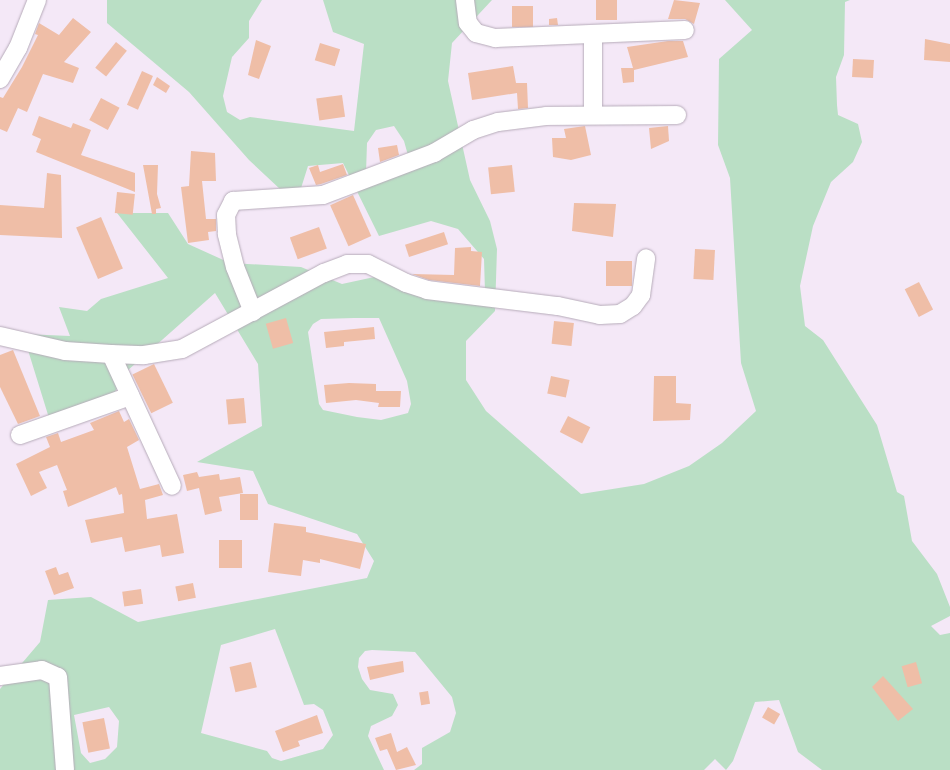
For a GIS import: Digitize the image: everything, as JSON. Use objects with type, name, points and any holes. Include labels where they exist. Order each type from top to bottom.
[{"type":"street","points":[[0,79],[18,48],[38,0]]},
{"type":"street","points":[[465,0],[468,23],[476,33],[494,38],[685,30]]},
{"type":"street","points":[[593,34],[593,115]]},
{"type":"street","points":[[253,312],[227,234],[226,215],[233,201],[323,196],[434,153],[473,130],[498,122],[593,115],[677,116]]},
{"type":"street","points":[[0,336],[65,351],[144,355],[182,348],[324,273],[347,264],[368,264],[406,283],[427,290],[558,306],[600,315],[620,314],[633,306],[641,295],[646,258]]},
{"type":"street","points":[[111,354],[172,486]]},
{"type":"street","points":[[20,435],[130,396]]},
{"type":"street","points":[[0,676],[42,670],[58,677],[65,770]]},
{"type":"green space","points":[[107,0],[262,0],[249,21],[249,38],[232,57],[223,96],[227,112],[240,120],[250,117],[354,131],[364,44],[333,32],[323,0],[492,0],[452,43],[448,81],[470,180],[490,221],[497,249],[495,311],[466,341],[466,380],[486,411],[581,494],[644,484],[689,466],[722,443],[756,411],[741,363],[730,178],[718,145],[719,59],[752,30],[725,0],[850,0],[845,2],[844,55],[836,77],[837,105],[838,115],[858,124],[862,142],[853,162],[831,182],[813,226],[800,286],[805,326],[823,340],[877,425],[897,492],[904,496],[912,541],[937,574],[950,607],[950,616],[931,626],[940,635],[950,633],[950,770],[822,770],[798,752],[779,700],[755,702],[733,761],[726,770],[715,759],[704,770],[414,770],[422,764],[422,748],[450,732],[456,713],[452,697],[415,652],[372,650],[365,651],[359,658],[358,667],[362,679],[370,690],[393,694],[398,705],[392,716],[371,726],[368,736],[384,770],[0,770],[0,689],[40,642],[48,600],[91,597],[138,622],[367,578],[374,561],[357,534],[268,504],[253,471],[197,462],[262,426],[258,364],[215,293],[127,371],[112,397],[49,418],[23,334],[70,336],[59,307],[87,311],[101,299],[168,278],[117,213],[168,213],[188,244],[230,263],[301,267],[342,284],[379,276],[485,292],[484,259],[458,229],[431,221],[379,236],[343,163],[308,166],[296,204],[249,160],[189,92],[107,23]],"holes":[[[394,126],[404,141],[411,166],[366,173],[367,143],[376,130]],[[379,318],[407,381],[411,404],[408,413],[381,420],[323,410],[319,404],[308,332],[313,324],[321,319]],[[275,629],[304,705],[314,704],[323,710],[333,735],[323,749],[281,761],[272,758],[267,751],[201,733],[221,645]],[[109,707],[119,721],[117,747],[105,759],[90,763],[81,753],[74,715]]]},
{"type":"building","points":[[596,0],[617,0],[617,20],[596,20]]},
{"type":"building","points":[[674,0],[700,3],[694,24],[685,19],[668,19]]},
{"type":"building","points":[[512,6],[533,6],[533,27],[512,27]]},
{"type":"building","points":[[73,18],[91,32],[64,62],[79,68],[73,83],[43,74],[27,112],[18,108],[7,132],[0,129],[0,97],[3,98],[22,67],[38,35],[35,34],[39,23],[59,35]]},
{"type":"building","points":[[557,18],[558,25],[549,25],[549,19]]},
{"type":"building","points":[[925,39],[950,44],[950,62],[924,60]]},
{"type":"building","points":[[256,40],[271,46],[259,79],[248,75]]},
{"type":"building","points":[[668,41],[683,41],[688,57],[634,70],[634,82],[623,83],[621,68],[633,68],[627,47]]},
{"type":"building","points":[[116,42],[127,51],[106,76],[95,68]]},
{"type":"building","points":[[320,43],[340,49],[335,66],[315,60]]},
{"type":"building","points":[[853,59],[874,60],[873,78],[852,77]]},
{"type":"building","points":[[513,66],[516,83],[527,83],[528,108],[518,109],[517,93],[472,100],[468,73]]},
{"type":"building","points":[[142,71],[153,76],[138,110],[127,105]]},
{"type":"building","points":[[157,77],[170,86],[166,93],[153,85]]},
{"type":"building","points":[[342,95],[345,117],[319,120],[316,99]]},
{"type":"building","points":[[101,98],[120,108],[108,130],[89,120]]},
{"type":"building","points":[[39,116],[71,128],[73,123],[91,130],[81,155],[135,173],[135,192],[36,152],[41,139],[32,135]]},
{"type":"building","points":[[585,126],[591,155],[571,160],[553,157],[552,138],[566,138],[564,129]]},
{"type":"building","points":[[668,126],[669,141],[651,149],[649,128]]},
{"type":"building","points":[[397,145],[399,155],[380,162],[378,148]]},
{"type":"building","points":[[191,151],[215,153],[216,181],[202,181],[206,219],[216,219],[216,231],[208,232],[209,240],[188,243],[181,187],[189,186]]},
{"type":"building","points":[[343,164],[347,175],[316,185],[309,168],[318,165],[320,172]]},
{"type":"building","points":[[143,165],[158,165],[157,194],[161,208],[156,209],[156,214],[152,214]]},
{"type":"building","points":[[512,165],[515,192],[491,194],[488,168]]},
{"type":"building","points":[[47,173],[61,175],[62,238],[0,235],[0,205],[44,208]]},
{"type":"building","points":[[117,192],[135,194],[133,215],[115,213]]},
{"type":"building","points":[[353,195],[371,236],[348,246],[330,205]]},
{"type":"building","points":[[574,203],[616,204],[613,237],[572,231]]},
{"type":"building","points":[[101,217],[123,269],[98,279],[76,228]]},
{"type":"building","points":[[319,227],[327,249],[298,259],[290,238]]},
{"type":"building","points":[[444,232],[448,244],[409,257],[405,245]]},
{"type":"building","points":[[471,247],[471,251],[482,252],[480,286],[429,280],[412,274],[454,275],[455,248]]},
{"type":"building","points":[[695,249],[715,250],[713,280],[693,279]]},
{"type":"building","points":[[606,261],[632,261],[632,286],[606,286]]},
{"type":"building","points":[[919,282],[933,310],[919,317],[905,289]]},
{"type":"building","points":[[286,318],[293,343],[273,349],[266,324]]},
{"type":"building","points":[[554,321],[574,323],[571,346],[552,344]]},
{"type":"building","points":[[374,327],[375,339],[344,342],[344,346],[326,348],[324,332]]},
{"type":"building","points":[[13,350],[40,416],[18,424],[0,387],[0,355]]},
{"type":"building","points":[[154,364],[173,403],[151,413],[132,375]]},
{"type":"building","points":[[551,376],[570,380],[566,398],[547,394]]},
{"type":"building","points":[[654,376],[676,376],[676,403],[691,404],[690,420],[653,421]]},
{"type":"building","points":[[349,383],[376,384],[376,391],[401,391],[400,407],[378,407],[379,403],[356,400],[326,403],[324,385]]},
{"type":"building","points":[[244,398],[246,423],[228,424],[226,400]]},
{"type":"building","points":[[119,411],[124,422],[129,419],[139,440],[127,447],[140,489],[159,484],[163,495],[145,500],[147,519],[177,514],[184,553],[162,557],[160,545],[125,552],[122,537],[91,543],[85,520],[124,513],[122,494],[119,495],[116,487],[68,507],[63,491],[67,490],[57,465],[39,472],[47,488],[31,496],[16,464],[50,447],[46,437],[58,433],[61,442],[94,430],[90,423]]},
{"type":"building","points":[[568,416],[590,427],[582,443],[560,432]]},
{"type":"building","points":[[197,472],[199,477],[219,474],[220,480],[240,477],[243,493],[219,497],[222,511],[205,515],[199,488],[187,491],[183,475]]},
{"type":"building","points":[[240,494],[258,494],[258,520],[240,520]]},
{"type":"building","points":[[274,523],[306,527],[306,532],[366,544],[360,569],[320,559],[320,563],[303,560],[301,576],[268,572]]},
{"type":"building","points":[[219,540],[242,540],[242,568],[219,568]]},
{"type":"building","points":[[56,567],[59,575],[68,572],[74,588],[54,595],[45,571]]},
{"type":"building","points":[[193,583],[196,598],[178,601],[175,586]]},
{"type":"building","points":[[141,589],[143,604],[124,606],[122,592]]},
{"type":"building","points":[[403,661],[404,672],[370,680],[367,667]]},
{"type":"building","points":[[251,662],[257,687],[235,692],[230,667]]},
{"type":"building","points":[[916,662],[922,683],[908,687],[902,666]]},
{"type":"building","points":[[883,676],[913,709],[898,721],[872,687]]},
{"type":"building","points":[[428,691],[430,704],[421,705],[419,692]]},
{"type":"building","points":[[768,707],[780,714],[774,724],[762,717]]},
{"type":"building","points":[[317,715],[323,733],[298,741],[300,746],[283,752],[275,731]]},
{"type":"building","points":[[104,718],[110,748],[88,753],[82,722]]},
{"type":"building","points":[[391,733],[397,752],[407,747],[416,765],[396,770],[387,749],[380,751],[375,738]]}]
